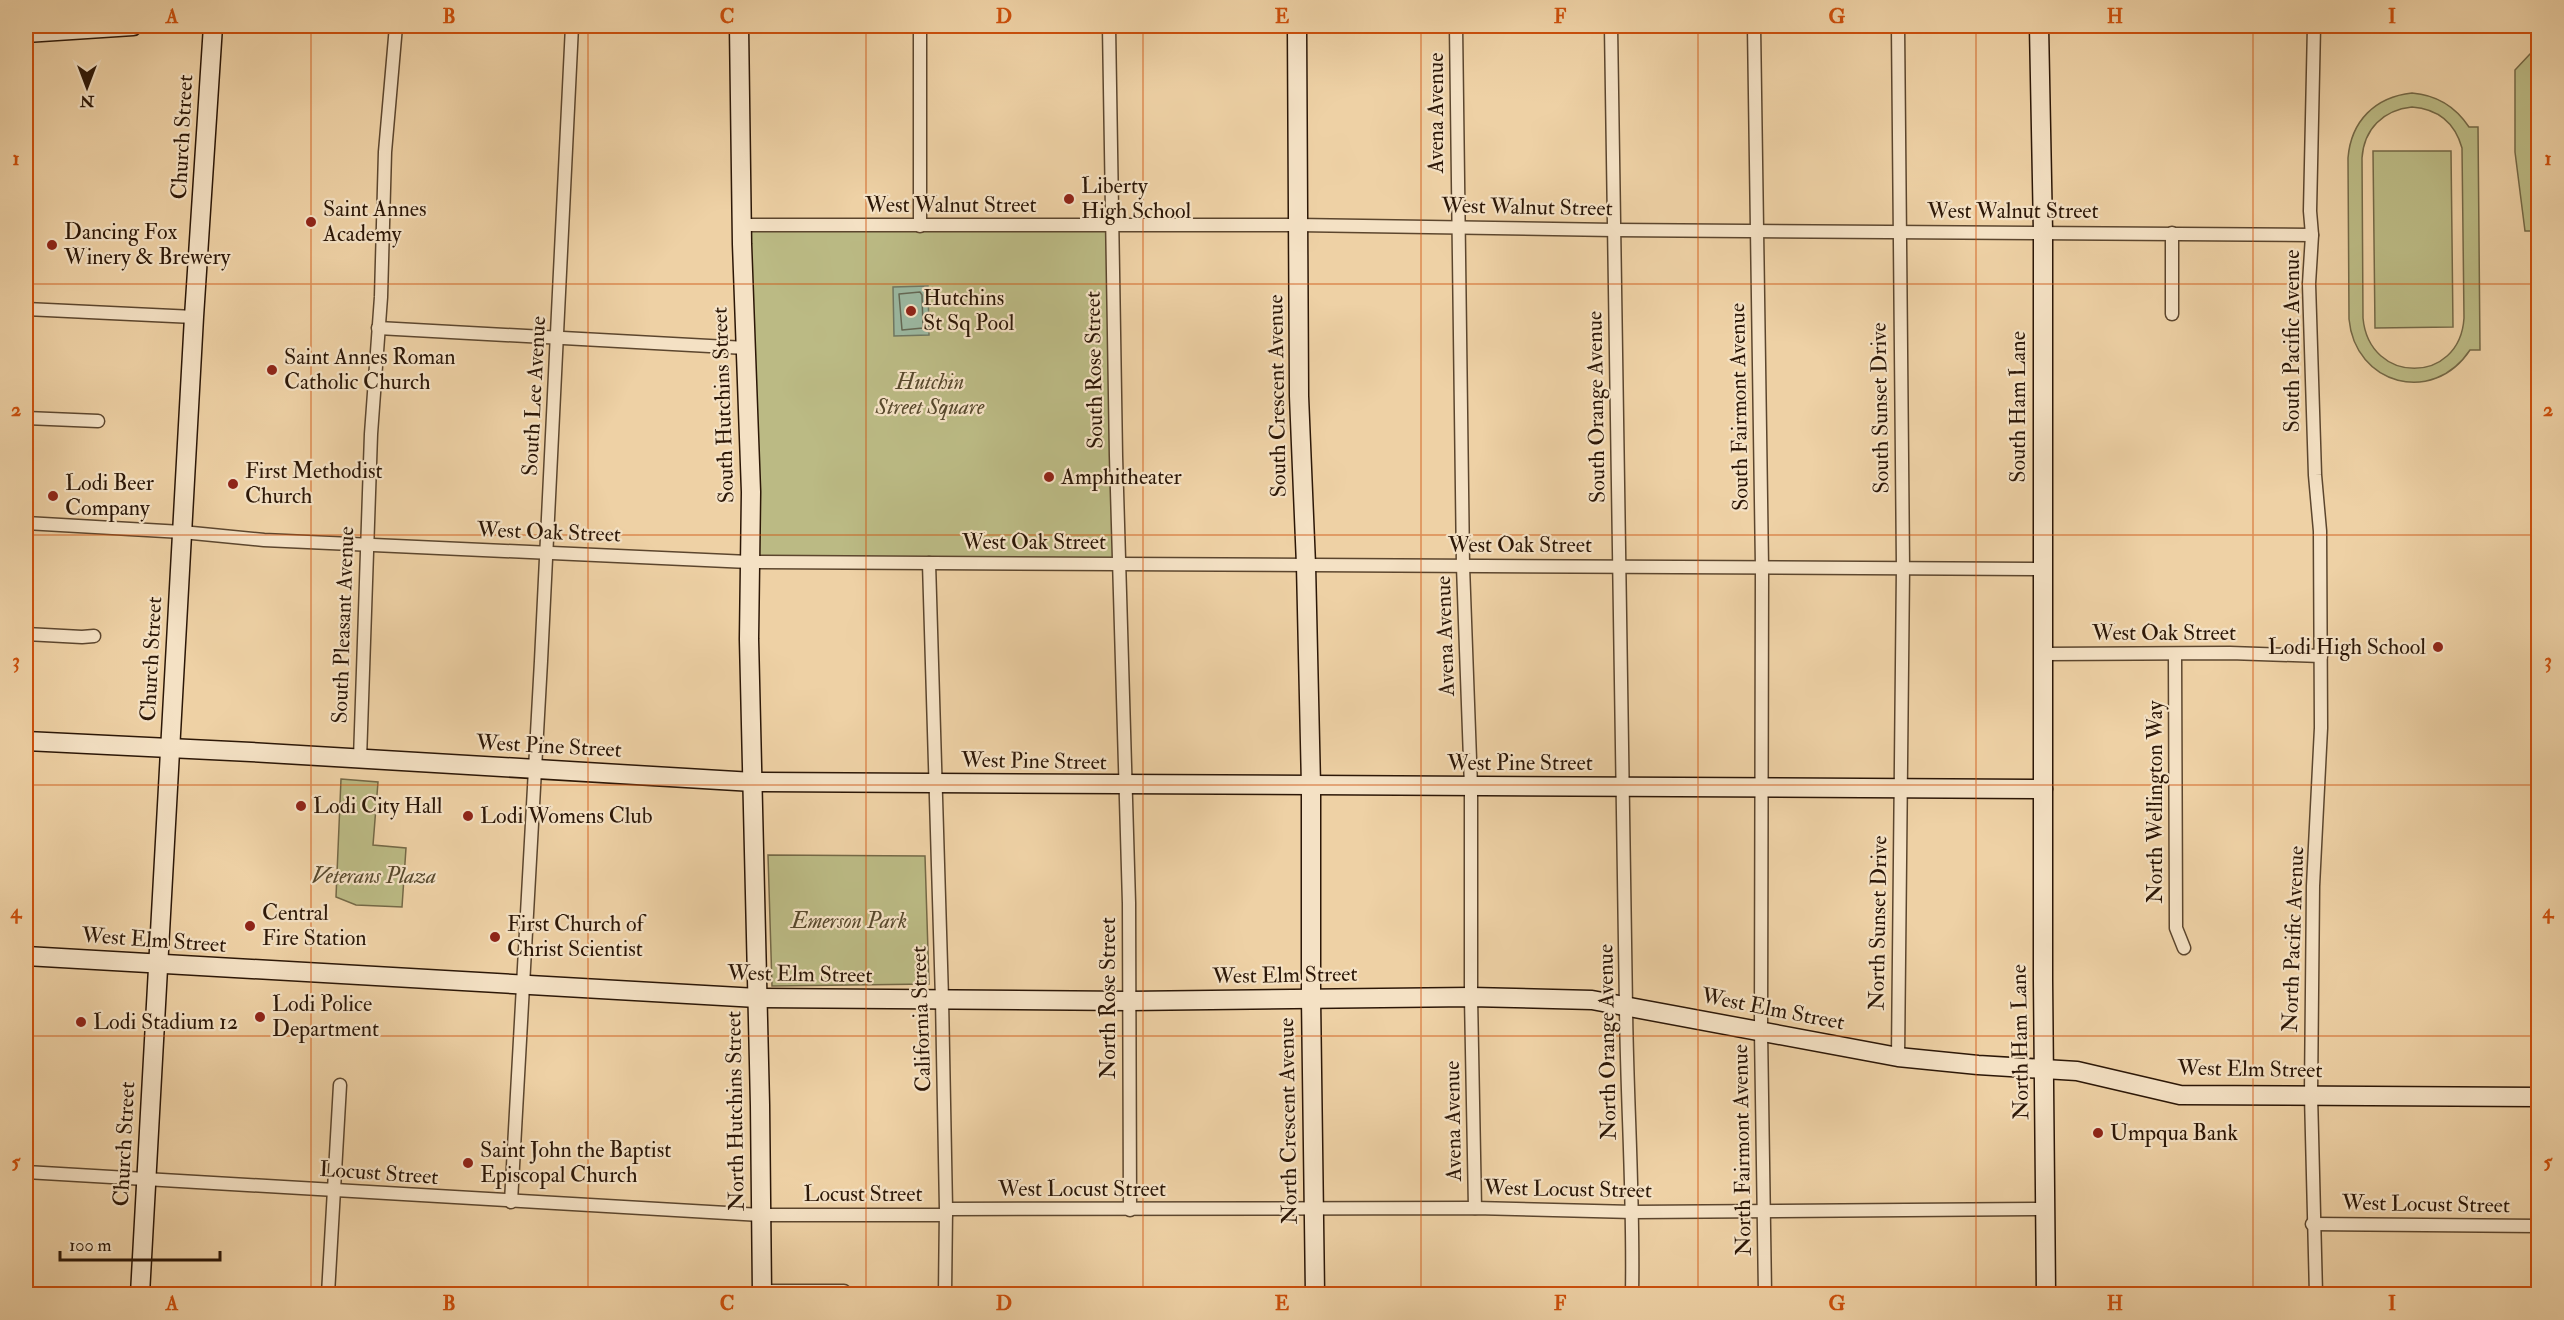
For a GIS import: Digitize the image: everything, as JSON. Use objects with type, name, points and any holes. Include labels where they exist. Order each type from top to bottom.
[{"type":"street","points":[[26,33],[133,26]]},
{"type":"street","name":"Church Street","points":[[140,1294],[194,317],[213,26]]},
{"type":"street","name":"South Pleasant Avenue","points":[[360,759],[367,545],[385,152],[396,26]]},
{"type":"street","name":"South Lee Avenue","points":[[511,1202],[558,337],[572,26]]},
{"type":"street","name":"South Hutchins Street","points":[[739,26],[741,225],[751,492],[749,562],[753,782]]},
{"type":"street","points":[[920,26],[920,226]]},
{"type":"street","name":"South Rose Street","points":[[1109,26],[1111,227],[1124,786]]},
{"type":"street","name":"South Crescent Avenue","points":[[1297,26],[1299,396],[1306,565],[1310,766]]},
{"type":"street","name":"Avena Avenue","points":[[1456,26],[1463,566],[1471,787],[1470,997],[1475,1208]]},
{"type":"street","name":"South Orange Avenue","points":[[1611,26],[1625,788]]},
{"type":"street","name":"South Fairmont Avenue","points":[[1754,26],[1762,567],[1761,788]]},
{"type":"street","name":"South Sunset Drive","points":[[1898,26],[1903,567],[1901,789]]},
{"type":"street","name":"South Ham Lane","points":[[2039,26],[2043,232],[2041,393],[2044,569],[2043,789]]},
{"type":"street","name":"South Pacific Avenue","points":[[2314,26],[2310,211],[2312,235],[2309,284],[2315,474],[2320,531],[2321,656]]},
{"type":"street","name":"West Walnut Street","points":[[741,225],[1111,227],[1298,225],[1614,230],[2312,235]]},
{"type":"street","points":[[2172,233],[2172,314]]},
{"type":"street","points":[[26,309],[194,317]]},
{"type":"street","points":[[378,328],[746,348]]},
{"type":"street","points":[[26,418],[98,421]]},
{"type":"street","name":"West Oak Street","points":[[26,523],[182,532],[264,540],[749,562],[2044,569]]},
{"type":"street","name":"California Street","points":[[928,563],[942,999],[946,1212],[945,1294]]},
{"type":"street","points":[[26,634],[94,636]]},
{"type":"street","name":"West Oak Street","points":[[2044,654],[2230,653],[2321,656]]},
{"type":"street","name":"North Wellington Way","points":[[2175,654],[2176,928],[2184,948]]},
{"type":"street","name":"North Pacific Avenue","points":[[2316,1294],[2312,1224],[2311,1095],[2313,886],[2321,739],[2321,656]]},
{"type":"street","name":"West Pine Street","points":[[26,741],[221,750],[753,782],[1124,786],[2043,789]]},
{"type":"street","name":"North Crescent Avenue","points":[[1310,766],[1315,1294]]},
{"type":"street","name":"North Hutchins Street","points":[[753,782],[762,1293]]},
{"type":"street","name":"North Rose Street","points":[[1124,786],[1129,903],[1130,1210]]},
{"type":"street","name":"North Orange Avenue","points":[[1625,788],[1626,1004],[1633,1212],[1632,1294]]},
{"type":"street","name":"North Fairmont Avenue","points":[[1761,788],[1761,1031],[1765,1294]]},
{"type":"street","name":"North Sunset Drive","points":[[1898,1057],[1901,789]]},
{"type":"street","name":"North Ham Lane","points":[[2043,789],[2046,1294]]},
{"type":"street","name":"West Elm Street","points":[[26,956],[757,998],[1129,1001],[1547,997],[1626,1004],[1898,1057],[2077,1071],[2180,1095],[2538,1097]]},
{"type":"street","points":[[328,1294],[340,1085]]},
{"type":"street","name":"Locust Street","points":[[26,1172],[761,1215],[946,1212]]},
{"type":"street","name":"West Locust Street","points":[[946,1212],[1475,1208],[1633,1212],[1764,1209],[2046,1209]]},
{"type":"street","name":"West Locust Street","points":[[2312,1224],[2538,1226]]},
{"type":"street","points":[[762,1293],[844,1291],[844,1294]]},
{"type":"green space","points":[[2530,54],[2538,54],[2538,231],[2525,231],[2515,152],[2515,70]]},
{"type":"green space","points":[[2412,93],[2437,99],[2458,113],[2469,127],[2478,127],[2480,350],[2470,350],[2454,367],[2436,378],[2417,382],[2398,380],[2380,373],[2365,360],[2354,342],[2349,319],[2348,158],[2350,145],[2354,133],[2367,113],[2399,95]],"holes":[[[2421,108],[2444,119],[2455,131],[2462,148],[2464,318],[2459,340],[2447,356],[2432,365],[2414,368],[2397,365],[2381,356],[2369,340],[2363,318],[2362,158],[2371,130],[2384,117],[2402,109]]]},
{"type":"green space","points":[[2373,151],[2451,151],[2453,327],[2375,328]]},
{"type":"green space","name":"Hutchin Street Square","points":[[741,225],[1111,227],[1119,563],[749,562]]},
{"type":"green space","name":"Veterans Plaza","points":[[341,779],[378,782],[373,845],[406,848],[402,907],[356,905],[336,897]]},
{"type":"green space","name":"Emerson Park","points":[[768,855],[925,856],[929,984],[772,986]]},
{"type":"water","name":"Hutchins St Sq Pool","points":[[928,286],[929,335],[894,336],[893,287]]},
{"type":"place","name":"Liberty High School","points":[[1069,199]]},
{"type":"place","name":"Saint Annes Academy","points":[[311,222]]},
{"type":"place","name":"Dancing Fox Winery & Brewery","points":[[52,245]]},
{"type":"place","name":"Hutchins St Sq Pool","points":[[911,311]]},
{"type":"place","name":"Saint Annes Roman Catholic Church","points":[[272,370]]},
{"type":"place","name":"Amphitheater","points":[[1049,477]]},
{"type":"place","name":"First Methodist Church","points":[[233,484]]},
{"type":"place","name":"Lodi Beer Company","points":[[53,496]]},
{"type":"place","name":"Lodi High School","points":[[2438,647]]},
{"type":"place","name":"Lodi City Hall","points":[[301,806]]},
{"type":"place","name":"Lodi Womens Club","points":[[468,816]]},
{"type":"place","name":"Central Fire Station","points":[[250,926]]},
{"type":"place","name":"First Church of Christ Scientist","points":[[495,937]]},
{"type":"place","name":"Lodi Police Department","points":[[260,1017]]},
{"type":"place","name":"Lodi Stadium 12","points":[[81,1022]]},
{"type":"place","name":"Umpqua Bank","points":[[2098,1133]]},
{"type":"place","name":"Saint John the Baptist Episcopal Church","points":[[468,1163]]}]
